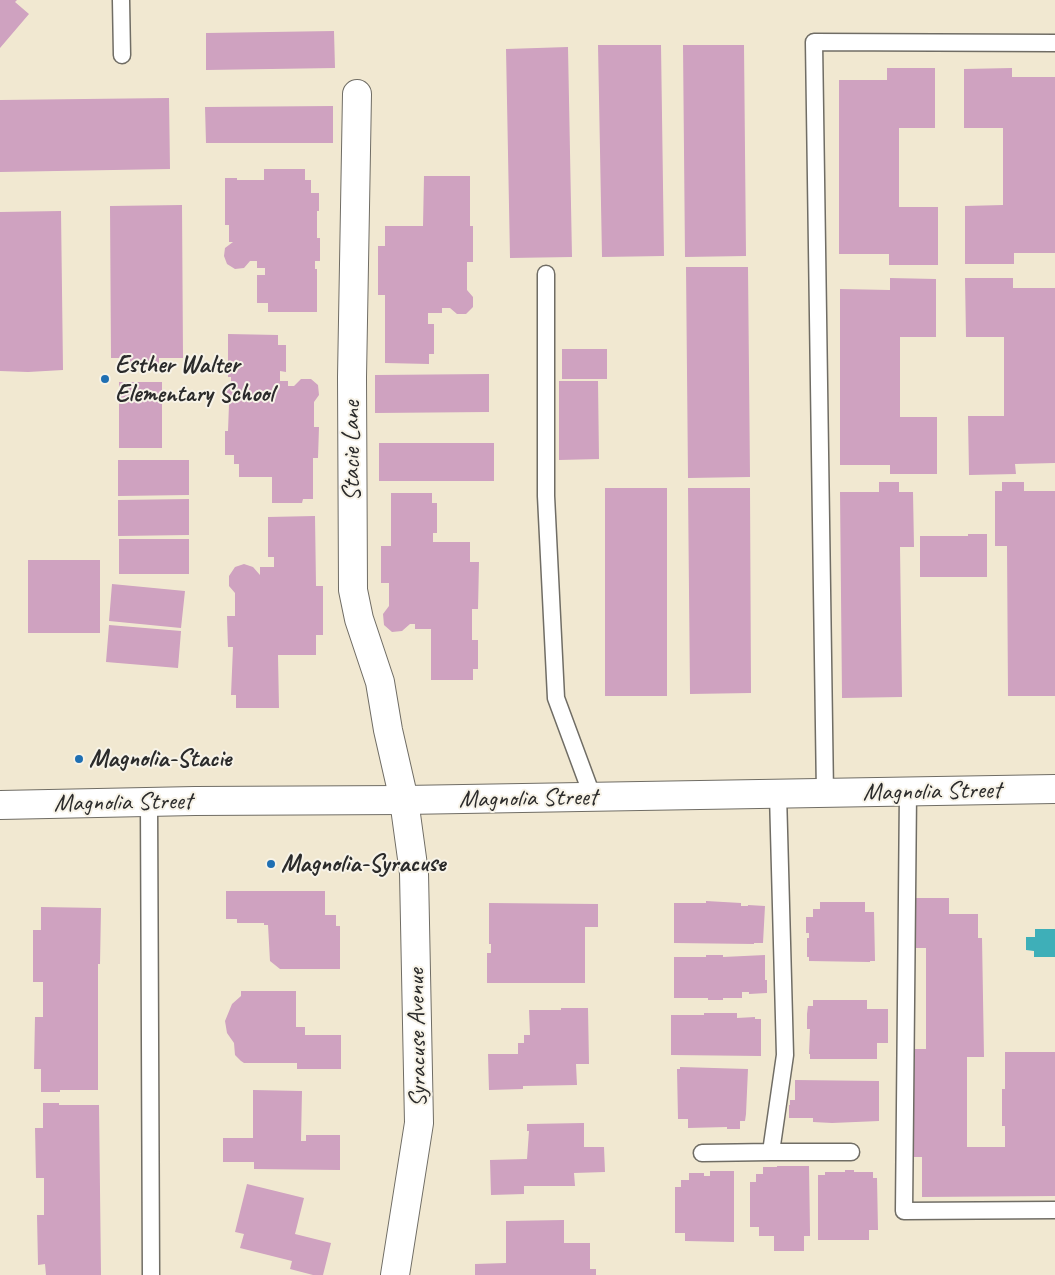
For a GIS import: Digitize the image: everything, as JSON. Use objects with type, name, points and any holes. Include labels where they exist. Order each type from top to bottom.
[{"type":"street","name":"Stacie Lane","points":[[357,94],[352,377],[353,590],[359,618],[380,682],[388,730],[404,800]]},
{"type":"street","name":"Magnolia Street","points":[[0,805],[593,798],[1055,789]]},
{"type":"street","name":"Syracuse Avenue","points":[[395,1275],[419,1123],[414,873],[404,800]]},
{"type":"lane","points":[[120,0],[122,55]]},
{"type":"lane","points":[[825,794],[814,42],[1055,43]]},
{"type":"lane","points":[[546,274],[546,496],[556,698],[593,798]]},
{"type":"lane","points":[[908,792],[904,1211],[1055,1210]]},
{"type":"lane","points":[[770,1152],[785,1055],[778,794]]},
{"type":"lane","points":[[149,802],[151,1275]]},
{"type":"lane","points":[[702,1153],[851,1152]]},
{"type":"water","points":[[1035,929],[1055,929],[1055,957],[1034,957],[1034,951],[1026,950],[1026,937],[1035,937]]},
{"type":"building","points":[[0,0],[17,0],[15,2],[29,14],[0,48]]},
{"type":"building","points":[[334,31],[335,68],[206,70],[206,33]]},
{"type":"building","points":[[598,45],[661,45],[664,256],[602,257]]},
{"type":"building","points":[[683,45],[744,45],[746,256],[685,257]]},
{"type":"building","points":[[568,47],[572,257],[510,258],[506,49]]},
{"type":"building","points":[[887,68],[935,68],[935,128],[899,128],[899,207],[938,207],[938,265],[889,265],[889,254],[839,254],[839,80],[887,80]]},
{"type":"building","points":[[1012,68],[1012,77],[1055,77],[1055,253],[1014,253],[1014,264],[965,264],[965,206],[1003,205],[1003,128],[964,128],[964,69]]},
{"type":"building","points":[[169,98],[170,169],[0,172],[0,100]]},
{"type":"building","points":[[333,106],[333,143],[206,143],[205,107]]},
{"type":"building","points":[[264,169],[305,169],[305,180],[311,180],[311,193],[319,193],[317,238],[320,238],[320,261],[315,261],[315,269],[317,269],[317,312],[268,312],[268,303],[257,303],[257,275],[265,275],[265,268],[257,268],[257,261],[250,261],[244,268],[235,269],[227,264],[224,256],[225,248],[233,242],[229,242],[229,225],[225,225],[225,178],[264,180]]},
{"type":"building","points":[[424,176],[470,176],[470,226],[473,226],[473,262],[467,262],[467,290],[473,297],[473,307],[466,314],[457,314],[450,308],[442,308],[442,313],[428,313],[428,324],[434,324],[434,354],[429,354],[429,364],[385,363],[385,295],[378,295],[378,246],[385,246],[385,226],[423,226]]},
{"type":"building","points":[[182,205],[183,358],[159,358],[159,367],[130,367],[130,358],[111,358],[110,206]]},
{"type":"building","points":[[61,211],[63,370],[0,371],[0,212]]},
{"type":"building","points":[[686,267],[748,267],[750,477],[688,478]]},
{"type":"building","points":[[890,278],[936,279],[936,337],[900,337],[900,417],[937,417],[937,474],[890,474],[890,465],[840,465],[840,289],[890,290]]},
{"type":"building","points":[[965,278],[1013,278],[1013,288],[1055,288],[1055,463],[1015,464],[1016,474],[969,475],[968,416],[1004,416],[1004,337],[966,337]]},
{"type":"building","points":[[228,334],[278,335],[278,345],[286,345],[286,372],[280,371],[280,381],[288,381],[288,386],[294,386],[301,379],[311,379],[318,385],[319,395],[314,402],[314,427],[319,427],[318,458],[313,458],[313,499],[303,499],[302,503],[272,503],[272,477],[239,477],[239,464],[234,464],[234,455],[225,455],[225,431],[228,431],[229,404],[225,404],[225,386],[231,386],[231,377],[228,377]]},
{"type":"building","points":[[562,349],[607,349],[607,379],[562,379]]},
{"type":"building","points":[[489,374],[489,412],[375,413],[375,375]]},
{"type":"building","points":[[559,381],[598,381],[599,459],[559,460]]},
{"type":"building","points":[[119,382],[162,382],[162,448],[119,448]]},
{"type":"building","points":[[379,443],[494,443],[494,481],[379,481]]},
{"type":"building","points":[[118,460],[189,460],[189,495],[118,496]]},
{"type":"building","points":[[879,482],[899,482],[899,492],[913,492],[914,547],[900,547],[902,697],[842,698],[840,492],[879,492]]},
{"type":"building","points":[[1002,482],[1024,482],[1024,491],[1055,491],[1055,696],[1008,696],[1007,546],[995,546],[995,491],[1002,491]]},
{"type":"building","points":[[605,488],[667,488],[667,696],[605,696]]},
{"type":"building","points":[[688,488],[750,488],[751,693],[690,694]]},
{"type":"building","points":[[391,493],[432,493],[432,503],[437,503],[437,533],[433,533],[433,542],[470,542],[470,562],[479,562],[478,609],[472,609],[472,640],[478,640],[478,669],[473,669],[473,680],[431,680],[431,629],[415,629],[415,624],[410,624],[402,631],[392,632],[384,625],[383,614],[389,606],[389,583],[381,583],[381,546],[391,546]]},
{"type":"building","points":[[189,499],[189,535],[118,536],[118,500]]},
{"type":"building","points":[[315,516],[316,586],[323,586],[323,635],[316,635],[316,655],[278,655],[279,708],[236,708],[236,695],[231,695],[233,647],[228,647],[227,616],[235,616],[235,593],[229,586],[229,576],[235,567],[244,564],[253,567],[260,575],[260,567],[274,567],[274,557],[268,557],[268,517]]},
{"type":"building","points":[[968,534],[987,534],[987,577],[920,577],[920,536],[968,536]]},
{"type":"building","points":[[119,539],[189,539],[189,574],[119,574]]},
{"type":"building","points":[[28,560],[100,560],[100,633],[28,633]]},
{"type":"building","points":[[112,584],[185,591],[181,628],[109,621]]},
{"type":"building","points":[[109,625],[181,631],[178,668],[106,662]]},
{"type":"building","points":[[226,891],[325,891],[325,915],[336,915],[336,926],[340,926],[340,969],[280,969],[270,961],[268,925],[264,925],[264,923],[237,923],[237,919],[226,919]]},
{"type":"building","points":[[914,898],[949,898],[949,914],[978,914],[978,938],[982,938],[984,1057],[967,1057],[967,1147],[1005,1147],[1005,1126],[1002,1126],[1002,1089],[1005,1089],[1005,1052],[1055,1052],[1055,1196],[922,1197],[922,1157],[910,1157],[909,1049],[926,1049],[926,948],[914,948]]},
{"type":"building","points":[[706,901],[741,903],[741,906],[765,906],[763,943],[674,943],[674,903],[706,903]]},
{"type":"building","points":[[820,902],[865,902],[865,912],[874,912],[875,961],[809,961],[809,957],[807,957],[807,938],[809,938],[809,933],[806,933],[806,917],[813,917],[813,909],[820,909]]},
{"type":"building","points":[[489,903],[598,904],[598,927],[585,927],[585,983],[487,983],[487,953],[491,953],[491,944],[489,944]]},
{"type":"building","points":[[41,907],[101,908],[100,964],[98,964],[98,1090],[41,1092],[41,1069],[34,1069],[35,1017],[43,1017],[43,982],[33,982],[33,930],[41,930]]},
{"type":"building","points":[[706,955],[723,955],[723,957],[765,955],[767,993],[749,994],[749,992],[742,992],[742,998],[723,998],[723,1000],[674,998],[674,957],[706,957]]},
{"type":"building","points":[[241,991],[296,991],[296,1027],[305,1027],[305,1035],[341,1035],[341,1069],[297,1069],[297,1063],[244,1063],[241,1061],[235,1055],[234,1043],[227,1033],[225,1021],[232,1004],[241,996]]},
{"type":"building","points":[[813,1000],[867,1000],[867,1009],[888,1009],[888,1043],[877,1043],[877,1059],[810,1059],[810,1029],[807,1029],[807,1014],[808,1006],[813,1006]]},
{"type":"building","points":[[561,1008],[588,1008],[589,1064],[576,1064],[577,1085],[523,1086],[523,1089],[489,1090],[488,1054],[518,1054],[518,1043],[524,1043],[524,1035],[530,1035],[529,1010],[561,1010]]},
{"type":"building","points":[[704,1013],[737,1013],[737,1018],[755,1017],[755,1019],[761,1019],[761,1056],[671,1055],[671,1015],[704,1015]]},
{"type":"building","points":[[680,1067],[748,1069],[746,1114],[745,1121],[740,1121],[740,1129],[727,1129],[727,1127],[688,1128],[688,1119],[678,1119],[677,1069],[680,1069]]},
{"type":"building","points":[[795,1080],[879,1081],[879,1121],[832,1123],[813,1122],[813,1118],[789,1118],[790,1100],[795,1100]]},
{"type":"building","points":[[253,1090],[302,1091],[301,1141],[306,1141],[306,1135],[340,1135],[340,1170],[254,1169],[254,1162],[223,1162],[223,1138],[253,1138]]},
{"type":"building","points":[[43,1103],[99,1105],[101,1275],[46,1275],[45,1264],[38,1265],[37,1215],[44,1215],[44,1178],[36,1178],[35,1128],[43,1128]]},
{"type":"building","points":[[584,1123],[584,1147],[604,1147],[605,1172],[574,1173],[575,1186],[524,1186],[524,1194],[491,1195],[490,1160],[527,1159],[529,1131],[527,1131],[527,1124]]},
{"type":"building","points":[[809,1166],[810,1236],[804,1236],[804,1251],[774,1251],[774,1236],[759,1236],[759,1227],[750,1227],[750,1182],[756,1182],[756,1174],[763,1174],[763,1167]]},
{"type":"building","points":[[845,1170],[873,1172],[873,1178],[877,1178],[878,1230],[869,1230],[869,1240],[818,1240],[818,1175],[825,1175],[825,1172],[845,1172]]},
{"type":"building","points":[[710,1171],[734,1171],[734,1242],[685,1241],[685,1233],[675,1233],[675,1187],[681,1187],[681,1180],[689,1180],[689,1173],[704,1173],[704,1176],[710,1176]]},
{"type":"building","points":[[247,1184],[304,1198],[295,1234],[331,1243],[323,1275],[313,1275],[290,1269],[292,1261],[240,1248],[244,1234],[235,1232]]},
{"type":"building","points":[[564,1220],[564,1243],[590,1243],[590,1269],[596,1269],[596,1275],[475,1275],[475,1264],[506,1263],[506,1221]]},
{"type":"place","name":"Esther Walter Elementary School","points":[[105,379]]},
{"type":"place","name":"Magnolia-Stacie","points":[[79,759]]},
{"type":"place","name":"Magnolia-Syracuse","points":[[271,864]]}]
